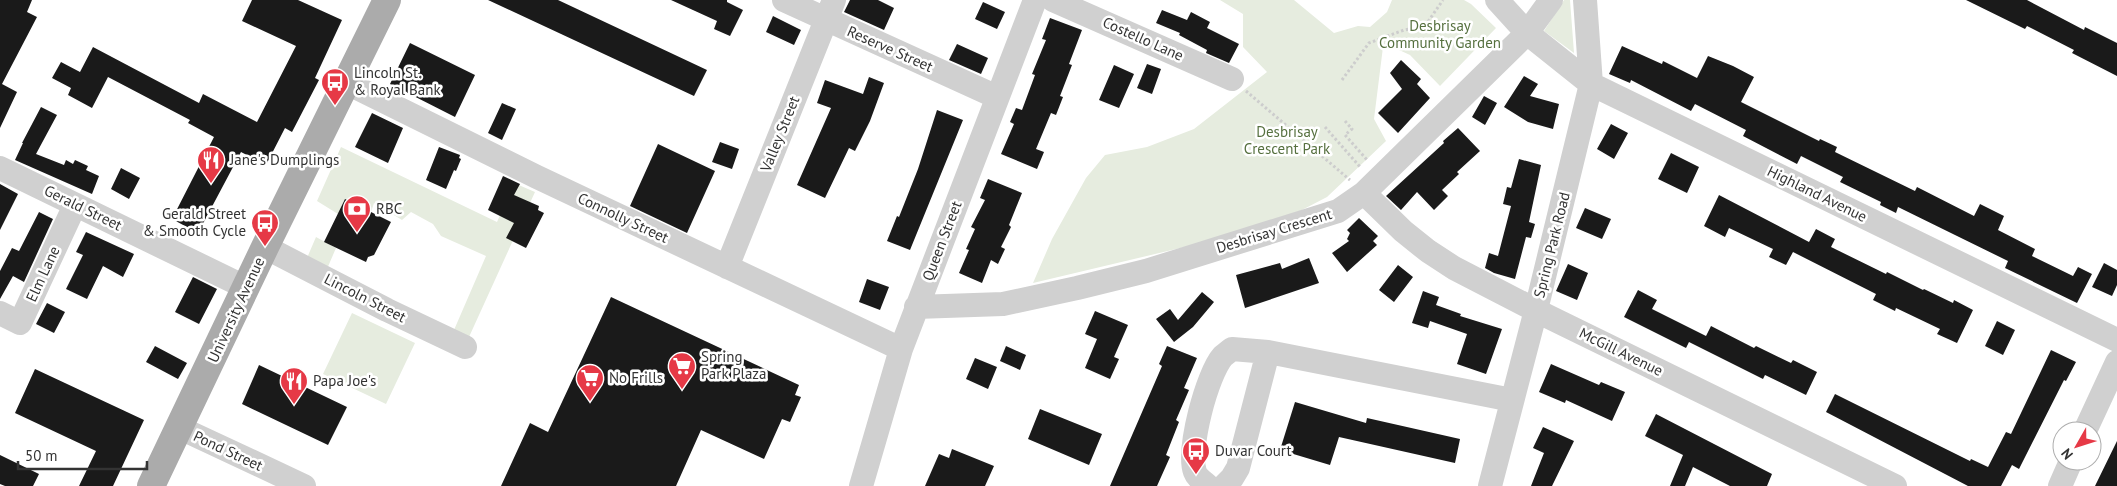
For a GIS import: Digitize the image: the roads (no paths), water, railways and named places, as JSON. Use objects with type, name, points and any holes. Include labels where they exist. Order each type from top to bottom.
[{"type":"main road","name":"University Avenue","points":[[151,486],[387,0]]},
{"type":"street","name":"Reserve Street","points":[[784,0],[830,10],[998,97]]},
{"type":"street","name":"Queen Street","points":[[861,486],[901,349],[916,307],[1035,0]]},
{"type":"street","name":"Costello Lane","points":[[1053,0],[1232,79]]},
{"type":"street","name":"Highland Avenue","points":[[1497,0],[1527,32],[1591,84],[2117,340]]},
{"type":"street","name":"Desbrisay Crescent","points":[[916,307],[1003,304],[1146,271],[1338,211],[1361,183],[1527,32],[1550,0]]},
{"type":"street","name":"Spring Park Road","points":[[1490,486],[1536,310],[1591,84],[1585,0]]},
{"type":"street","name":"Valley Street","points":[[727,267],[830,10]]},
{"type":"street","name":"Connolly Street","points":[[347,83],[537,177],[901,349]]},
{"type":"street","name":"Gerald Street","points":[[0,168],[247,288]]},
{"type":"street","name":"McGill Avenue","points":[[1361,183],[1403,231],[1454,268],[1895,486]]},
{"type":"street","name":"Elm Lane","points":[[0,313],[20,323],[75,205]]},
{"type":"street","name":"Lincoln Street","points":[[266,247],[387,310],[465,347]]},
{"type":"street","points":[[1208,486],[1196,474],[1192,459],[1194,440],[1206,392],[1222,357],[1232,349],[1268,352],[1512,400]]},
{"type":"street","points":[[1224,486],[1238,468],[1268,352]]},
{"type":"street","points":[[2090,421],[2117,362]]},
{"type":"street","name":"Pond Street","points":[[180,428],[304,486]]},
{"type":"street","points":[[2060,486],[2067,471]]},
{"type":"place","name":"Lincoln St. & Royal Bank","points":[[335,106]]},
{"type":"place","name":"Jane's Dumplings","points":[[211,184]]},
{"type":"place","name":"RBC","points":[[357,233]]},
{"type":"place","name":"Gerald Street & Smooth Cycle","points":[[265,247]]},
{"type":"place","name":"Spring Park Plaza","points":[[682,390]]},
{"type":"place","name":"No Frills","points":[[590,402]]},
{"type":"place","name":"Papa Joe's","points":[[294,405]]},
{"type":"place","name":"Duvar Court","points":[[1196,475]]},
{"type":"park label","name":"Desbrisay Community Garden","points":[[1440,34]]},
{"type":"park label","name":"Desbrisay Crescent Park","points":[[1287,140]]}]
